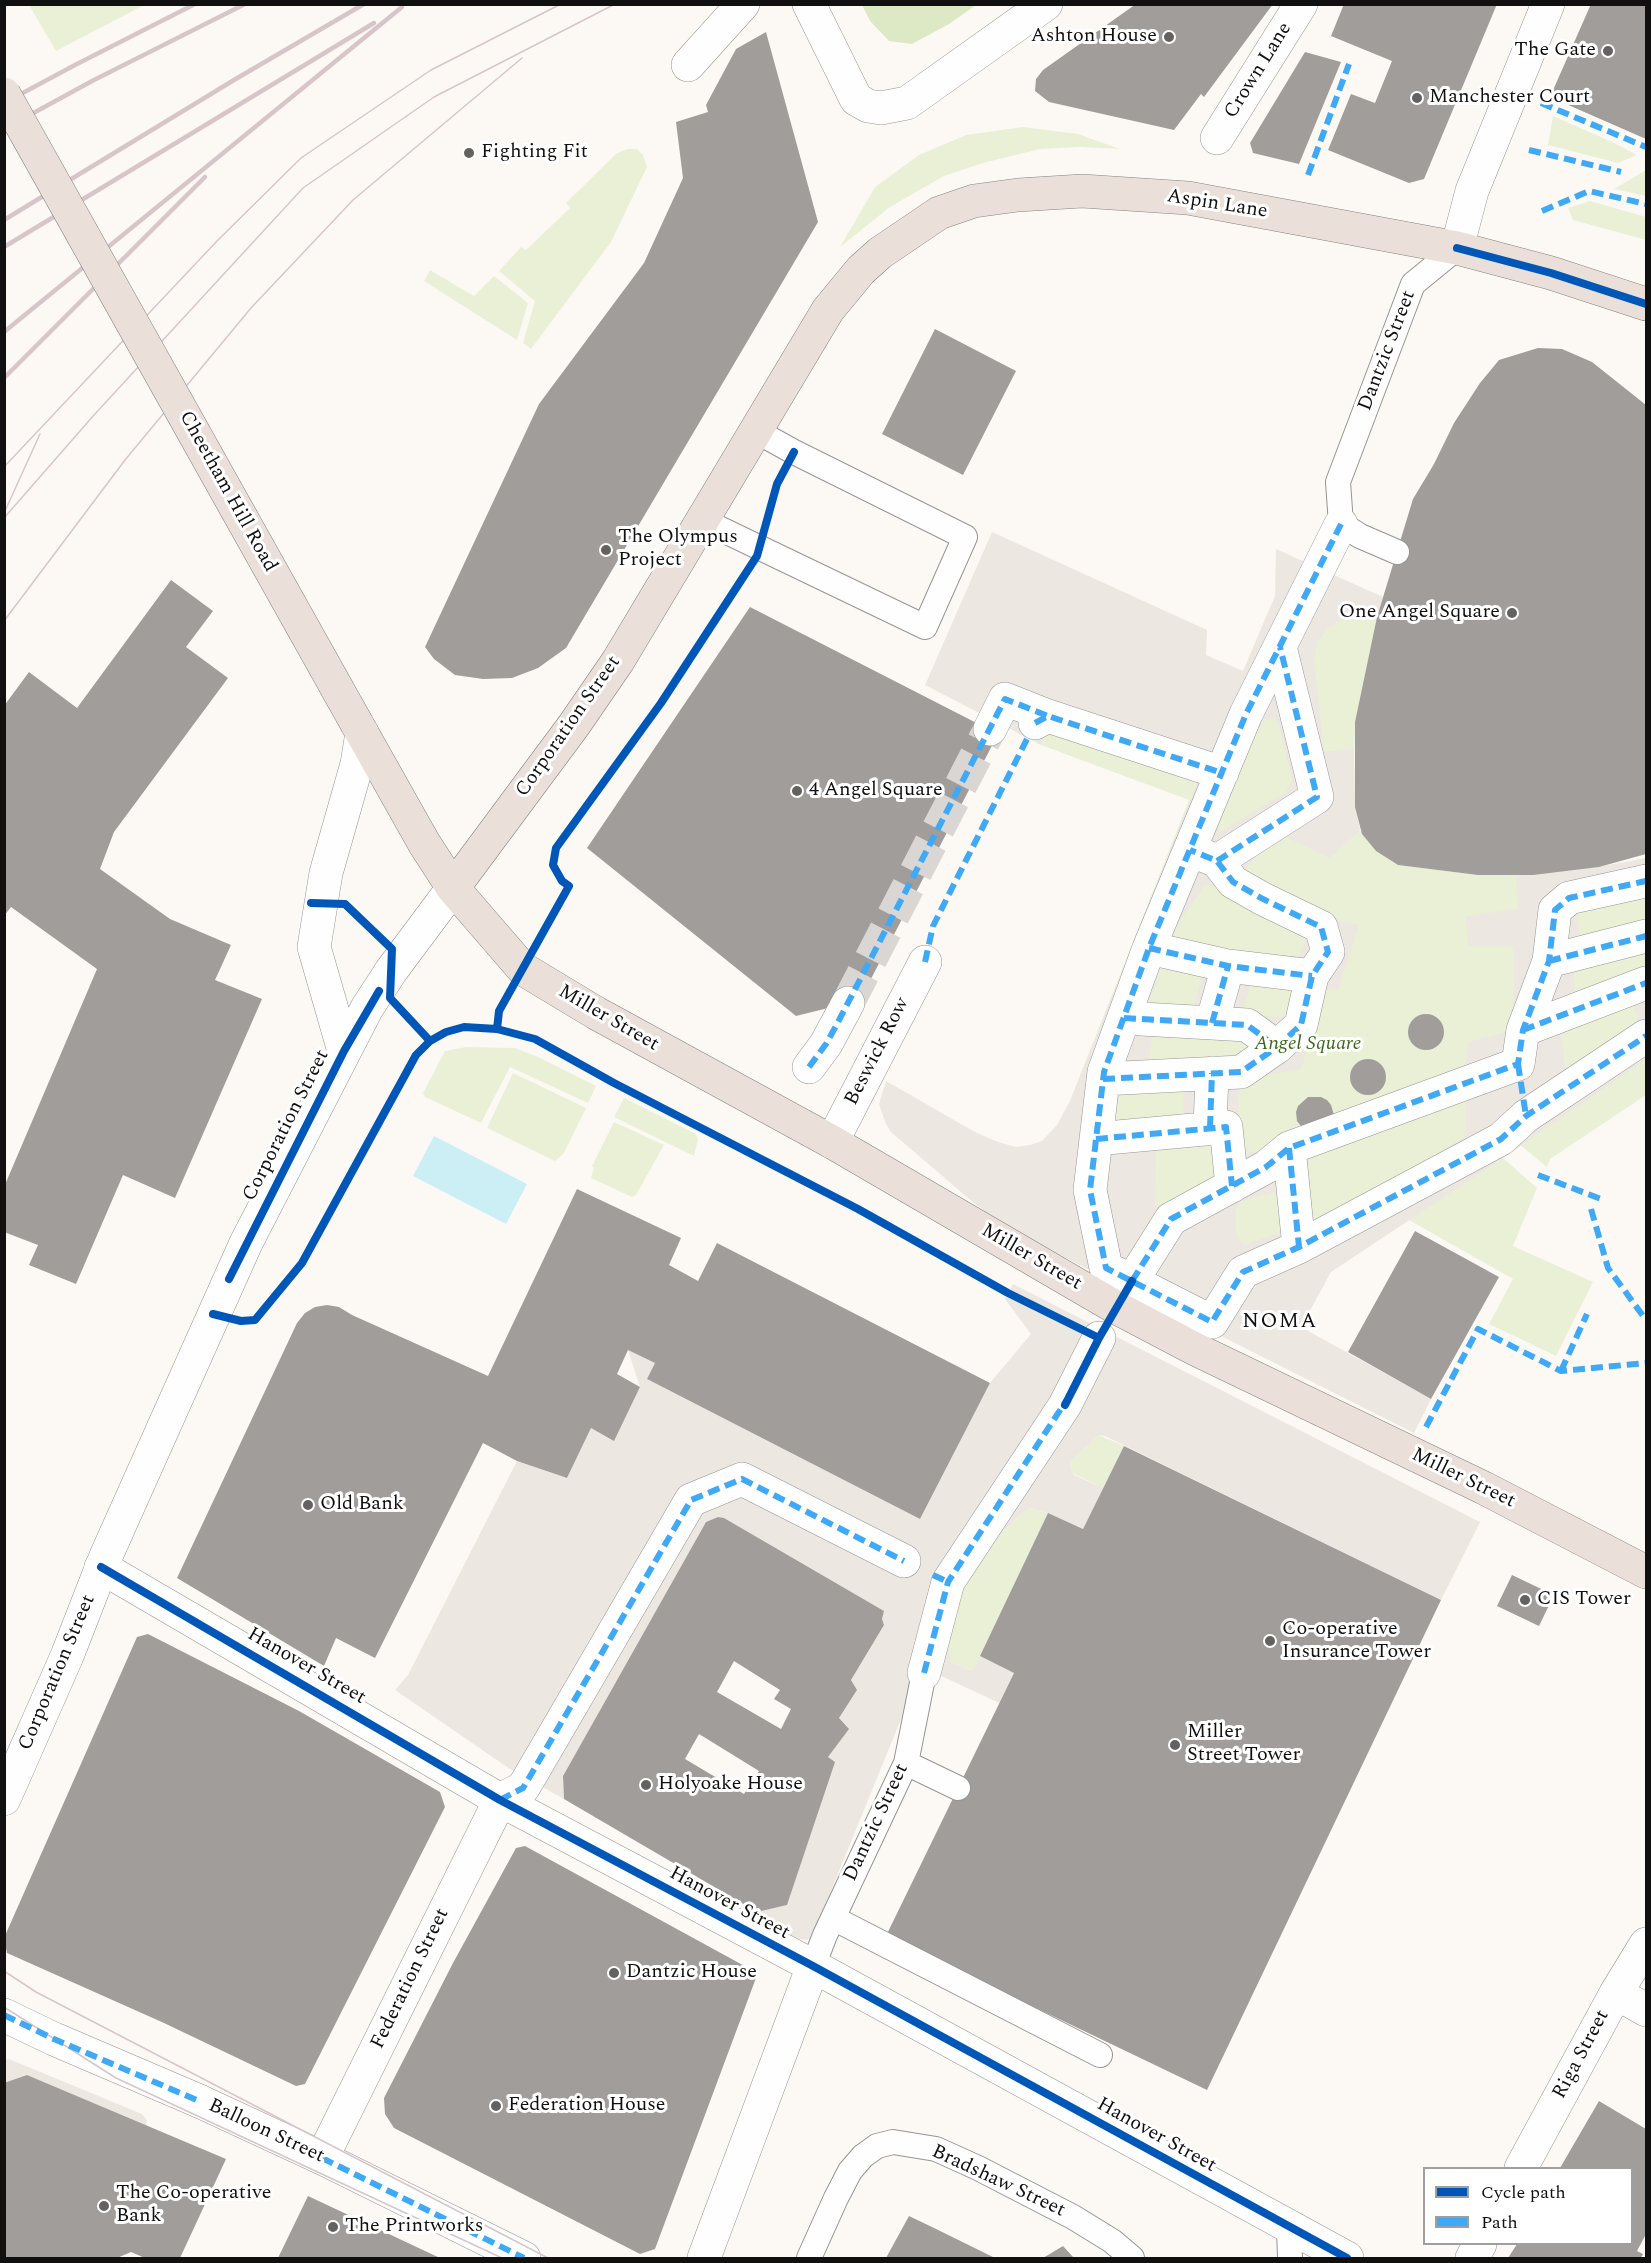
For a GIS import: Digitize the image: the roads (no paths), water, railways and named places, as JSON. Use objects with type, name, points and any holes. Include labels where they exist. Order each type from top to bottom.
[{"type":"highway","name":"Cheetham Hill Road","points":[[4,94],[424,843],[453,888]]},
{"type":"highway","name":"Aspin Lane","points":[[974,201],[1018,195],[1082,191],[1188,198],[1457,248],[1551,273],[1647,304]]},
{"type":"highway","name":"Corporation Street","points":[[453,888],[574,725],[611,670],[828,310],[861,270],[880,253],[939,213],[974,201]]},
{"type":"highway","name":"Miller Street","points":[[453,888],[523,969],[621,1028],[832,1142],[1126,1313],[1484,1488],[1647,1572]]},
{"type":"street","points":[[688,65],[743,4]]},
{"type":"street","points":[[808,4],[856,99],[868,106],[881,108],[907,103],[1046,4]]},
{"type":"street","name":"Crown Lane","points":[[1217,138],[1301,4]]},
{"type":"street","points":[[1457,248],[1472,191],[1548,4]]},
{"type":"street","points":[[1341,524],[1246,714],[1222,773],[1203,855],[1149,948],[1103,1079],[1090,1190],[1119,1274],[1212,1322],[1243,1272],[1299,1247],[1501,1139],[1526,1116],[1647,1036]]},
{"type":"street","points":[[1203,855],[1317,797],[1280,647]]},
{"type":"street","points":[[990,729],[1005,699],[1041,720],[1222,773]]},
{"type":"street","points":[[344,1051],[315,947],[326,873],[357,764],[360,728]]},
{"type":"street","points":[[1103,1079],[1241,1072],[1277,1047],[1301,1024],[1312,976],[1328,952],[1321,927],[1233,882],[1203,855]]},
{"type":"street","points":[[1526,1116],[1518,1064],[1523,1030],[1549,961],[1555,910],[1569,898],[1647,881]]},
{"type":"street","name":"Corporation Street","points":[[4,1799],[67,1656],[101,1567],[246,1243],[367,1008],[391,971],[453,888]]},
{"type":"street","points":[[1549,961],[1647,936]]},
{"type":"street","points":[[1149,948],[1228,966],[1312,976]]},
{"type":"street","name":"Beswick Row","points":[[832,1142],[925,962]]},
{"type":"street","points":[[1212,1023],[1228,966]]},
{"type":"street","points":[[1523,1030],[1647,983]]},
{"type":"street","points":[[809,1067],[826,1044],[848,1003]]},
{"type":"street","points":[[1124,1018],[1247,1024],[1277,1047]]},
{"type":"street","points":[[1119,1274],[1172,1219],[1266,1167],[1289,1148],[1518,1064]]},
{"type":"street","points":[[1210,1128],[1212,1073]]},
{"type":"street","points":[[1096,1139],[1226,1127],[1232,1186]]},
{"type":"street","points":[[1289,1148],[1299,1247]]},
{"type":"street","name":"Dantzic Street","points":[[924,1673],[940,1579],[1065,1405],[1099,1338]]},
{"type":"street","points":[[500,1800],[523,1788],[691,1500],[742,1479],[903,1561]]},
{"type":"street","name":"Hanover Street","points":[[101,1567],[500,1800],[813,1966],[1289,2243],[1347,2259]]},
{"type":"street","name":"Federation Street","points":[[322,2158],[500,1800]]},
{"type":"street","name":"Riga Street","points":[[1522,2167],[1616,1993],[1647,1944]]},
{"type":"street","name":"Dantzic Street","points":[[704,2259],[813,1966]]},
{"type":"street","points":[[1616,1993],[1647,2010]]},
{"type":"street","name":"Balloon Street","points":[[4,2015],[322,2158],[524,2259]]},
{"type":"street","points":[[1472,2259],[1479,2245]]},
{"type":"lane","name":"Dantzic Street","points":[[1341,524],[1338,482],[1413,284],[1457,248]]},
{"type":"lane","points":[[702,520],[925,627],[965,537],[756,431]]},
{"type":"lane","points":[[1341,524],[1360,536],[1397,552]]},
{"type":"lane","name":"Dantzic Street","points":[[813,1966],[833,1918],[906,1763],[924,1673]]},
{"type":"lane","points":[[906,1763],[958,1788]]},
{"type":"lane","points":[[833,1918],[1100,2055]]},
{"type":"lane","name":"Bradshaw Street","points":[[809,2259],[850,2171],[863,2156],[877,2146],[892,2142],[936,2149],[978,2168],[1073,2217],[1112,2241],[1132,2259]]},
{"type":"water","points":[[434,1136],[527,1184],[506,1224],[413,1176]]},
{"type":"tunnel","points":[[848,1003],[990,729]]},
{"type":"tram line","points":[[4,467],[217,241],[301,158],[431,70],[561,4]]},
{"type":"tram line","points":[[4,518],[94,415],[303,188],[434,97],[615,4]]},
{"type":"tram line","points":[[4,621],[125,460],[251,308],[353,200],[522,58]]},
{"type":"tram line","points":[[5,511],[40,434]]},
{"type":"tram line","points":[[4,1971],[36,1992],[548,2258]]},
{"type":"tram line","points":[[4,2007],[116,2078],[502,2258]]},
{"type":"railway","points":[[4,103],[195,4]]},
{"type":"railway","points":[[4,129],[94,80],[245,4]]},
{"type":"railway","points":[[4,220],[364,4]]},
{"type":"railway","points":[[4,332],[402,7]]},
{"type":"railway","points":[[4,247],[374,23]]},
{"type":"railway","points":[[4,378],[205,177]]},
{"type":"place","name":"Ashton House","points":[[1169,37]]},
{"type":"place","name":"The Gate","points":[[1608,51]]},
{"type":"place","name":"Manchester Court","points":[[1417,98]]},
{"type":"place","name":"Fighting Fit","points":[[469,153]]},
{"type":"place","name":"The Olympus Project","points":[[606,550]]},
{"type":"place","name":"One Angel Square","points":[[1512,613]]},
{"type":"place","name":"4 Angel Square","points":[[797,791]]},
{"type":"place","name":"Old Bank","points":[[308,1505]]},
{"type":"place","name":"CIS Tower","points":[[1525,1600]]},
{"type":"place","name":"Co-operative Insurance Tower","points":[[1270,1641]]},
{"type":"place","name":"Miller Street Tower","points":[[1175,1745]]},
{"type":"place","name":"Holyoake House","points":[[646,1785]]},
{"type":"place","name":"Dantzic House","points":[[614,1973]]},
{"type":"place","name":"Federation House","points":[[496,2106]]},
{"type":"place","name":"The Co-operative Bank","points":[[104,2206]]},
{"type":"place","name":"The Printworks","points":[[333,2227]]},
{"type":"district","name":"NOMA","points":[[1280,1323]]},
{"type":"park label","name":"Angel Square","points":[[1308,1045]]}]
